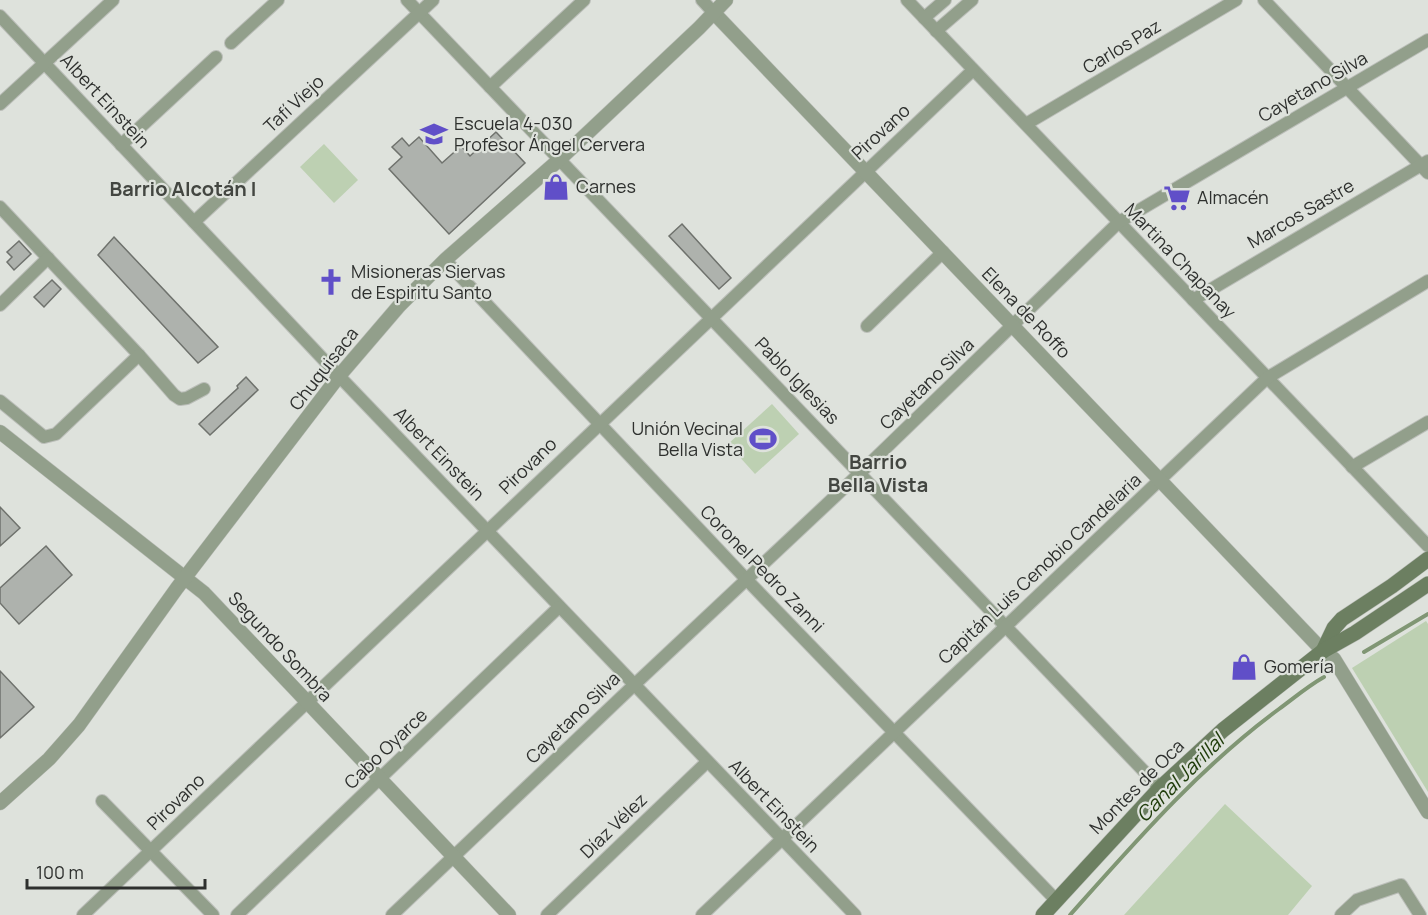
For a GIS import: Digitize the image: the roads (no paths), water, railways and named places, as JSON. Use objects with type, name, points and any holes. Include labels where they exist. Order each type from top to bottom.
[{"type":"main road","name":"Montes de Oca","points":[[1323,651],[1334,628],[1342,619],[1428,559]]},
{"type":"main road","name":"Montes de Oca","points":[[1043,915],[1160,788],[1223,730],[1323,651],[1355,633],[1428,584]]},
{"type":"street","points":[[0,104],[113,0]]},
{"type":"street","points":[[231,43],[278,0]]},
{"type":"street","name":"Pablo Iglesias","points":[[407,0],[1160,788]]},
{"type":"street","name":"Tafí Viejo","points":[[194,222],[433,0]]},
{"type":"street","points":[[490,87],[584,0]]},
{"type":"street","name":"Elena de Roffo","points":[[702,0],[1336,663],[1428,812]]},
{"type":"street","name":"Chuquisaca","points":[[0,803],[49,759],[79,725],[186,577],[339,376],[399,306],[445,260],[560,159],[726,0]]},
{"type":"street","name":"Martina Chapanay","points":[[907,0],[1428,546]]},
{"type":"street","points":[[924,18],[945,0]]},
{"type":"street","points":[[936,31],[972,0]]},
{"type":"street","name":"Carlos Paz","points":[[1026,124],[1236,0]]},
{"type":"street","points":[[1264,0],[1425,166]]},
{"type":"street","name":"Albert Einstein","points":[[0,15],[339,376],[855,915]]},
{"type":"street","name":"Cayetano Silva","points":[[392,915],[860,473],[1119,222],[1428,40]]},
{"type":"street","points":[[121,145],[216,57]]},
{"type":"street","name":"Pirovano","points":[[83,915],[973,70]]},
{"type":"street","name":"Marcos Sastre","points":[[1193,300],[1425,166]]},
{"type":"street","points":[[0,207],[174,395],[180,399],[187,398],[204,389]]},
{"type":"street","points":[[867,326],[943,252]]},
{"type":"street","points":[[0,305],[48,258]]},
{"type":"street","name":"Coronel Pedro Zanni","points":[[445,260],[747,580],[1056,900]]},
{"type":"street","name":"Capitán Luis Cenobio Candelaria","points":[[702,915],[1267,378],[1428,281]]},
{"type":"street","points":[[0,401],[44,437],[49,437],[56,434],[139,355]]},
{"type":"street","points":[[1352,466],[1428,422]]},
{"type":"street","name":"Segundo Sombra","points":[[0,432],[204,593],[509,915]]},
{"type":"street","name":"Cabo Oyarce","points":[[237,915],[559,607]]},
{"type":"street","name":"Díaz Vélez","points":[[547,915],[707,762]]},
{"type":"street","points":[[102,801],[213,915]]},
{"type":"street","points":[[1341,915],[1357,900],[1401,885],[1420,915]]},
{"type":"waterway","name":"Canal Jarillal","points":[[1364,652],[1428,614]]},
{"type":"waterway","name":"Canal Jarillal","points":[[1070,915],[1195,780],[1250,732],[1324,677]]},
{"type":"place","name":"Escuela 4-030 Profesor Ángel Cervera","points":[[434,134]]},
{"type":"place","name":"Carnes","points":[[556,187]]},
{"type":"place","name":"Almacén","points":[[1177,198]]},
{"type":"place","name":"Misioneras Siervas de Espiritu Santo","points":[[331,282]]},
{"type":"place","name":"Unión Vecinal Bella Vista","points":[[763,439]]},
{"type":"place","name":"Gomería","points":[[1244,667]]},
{"type":"district","name":"Barrio Alcotán I","points":[[183,189]]},
{"type":"district","name":"Barrio Bella Vista","points":[[878,474]]}]
